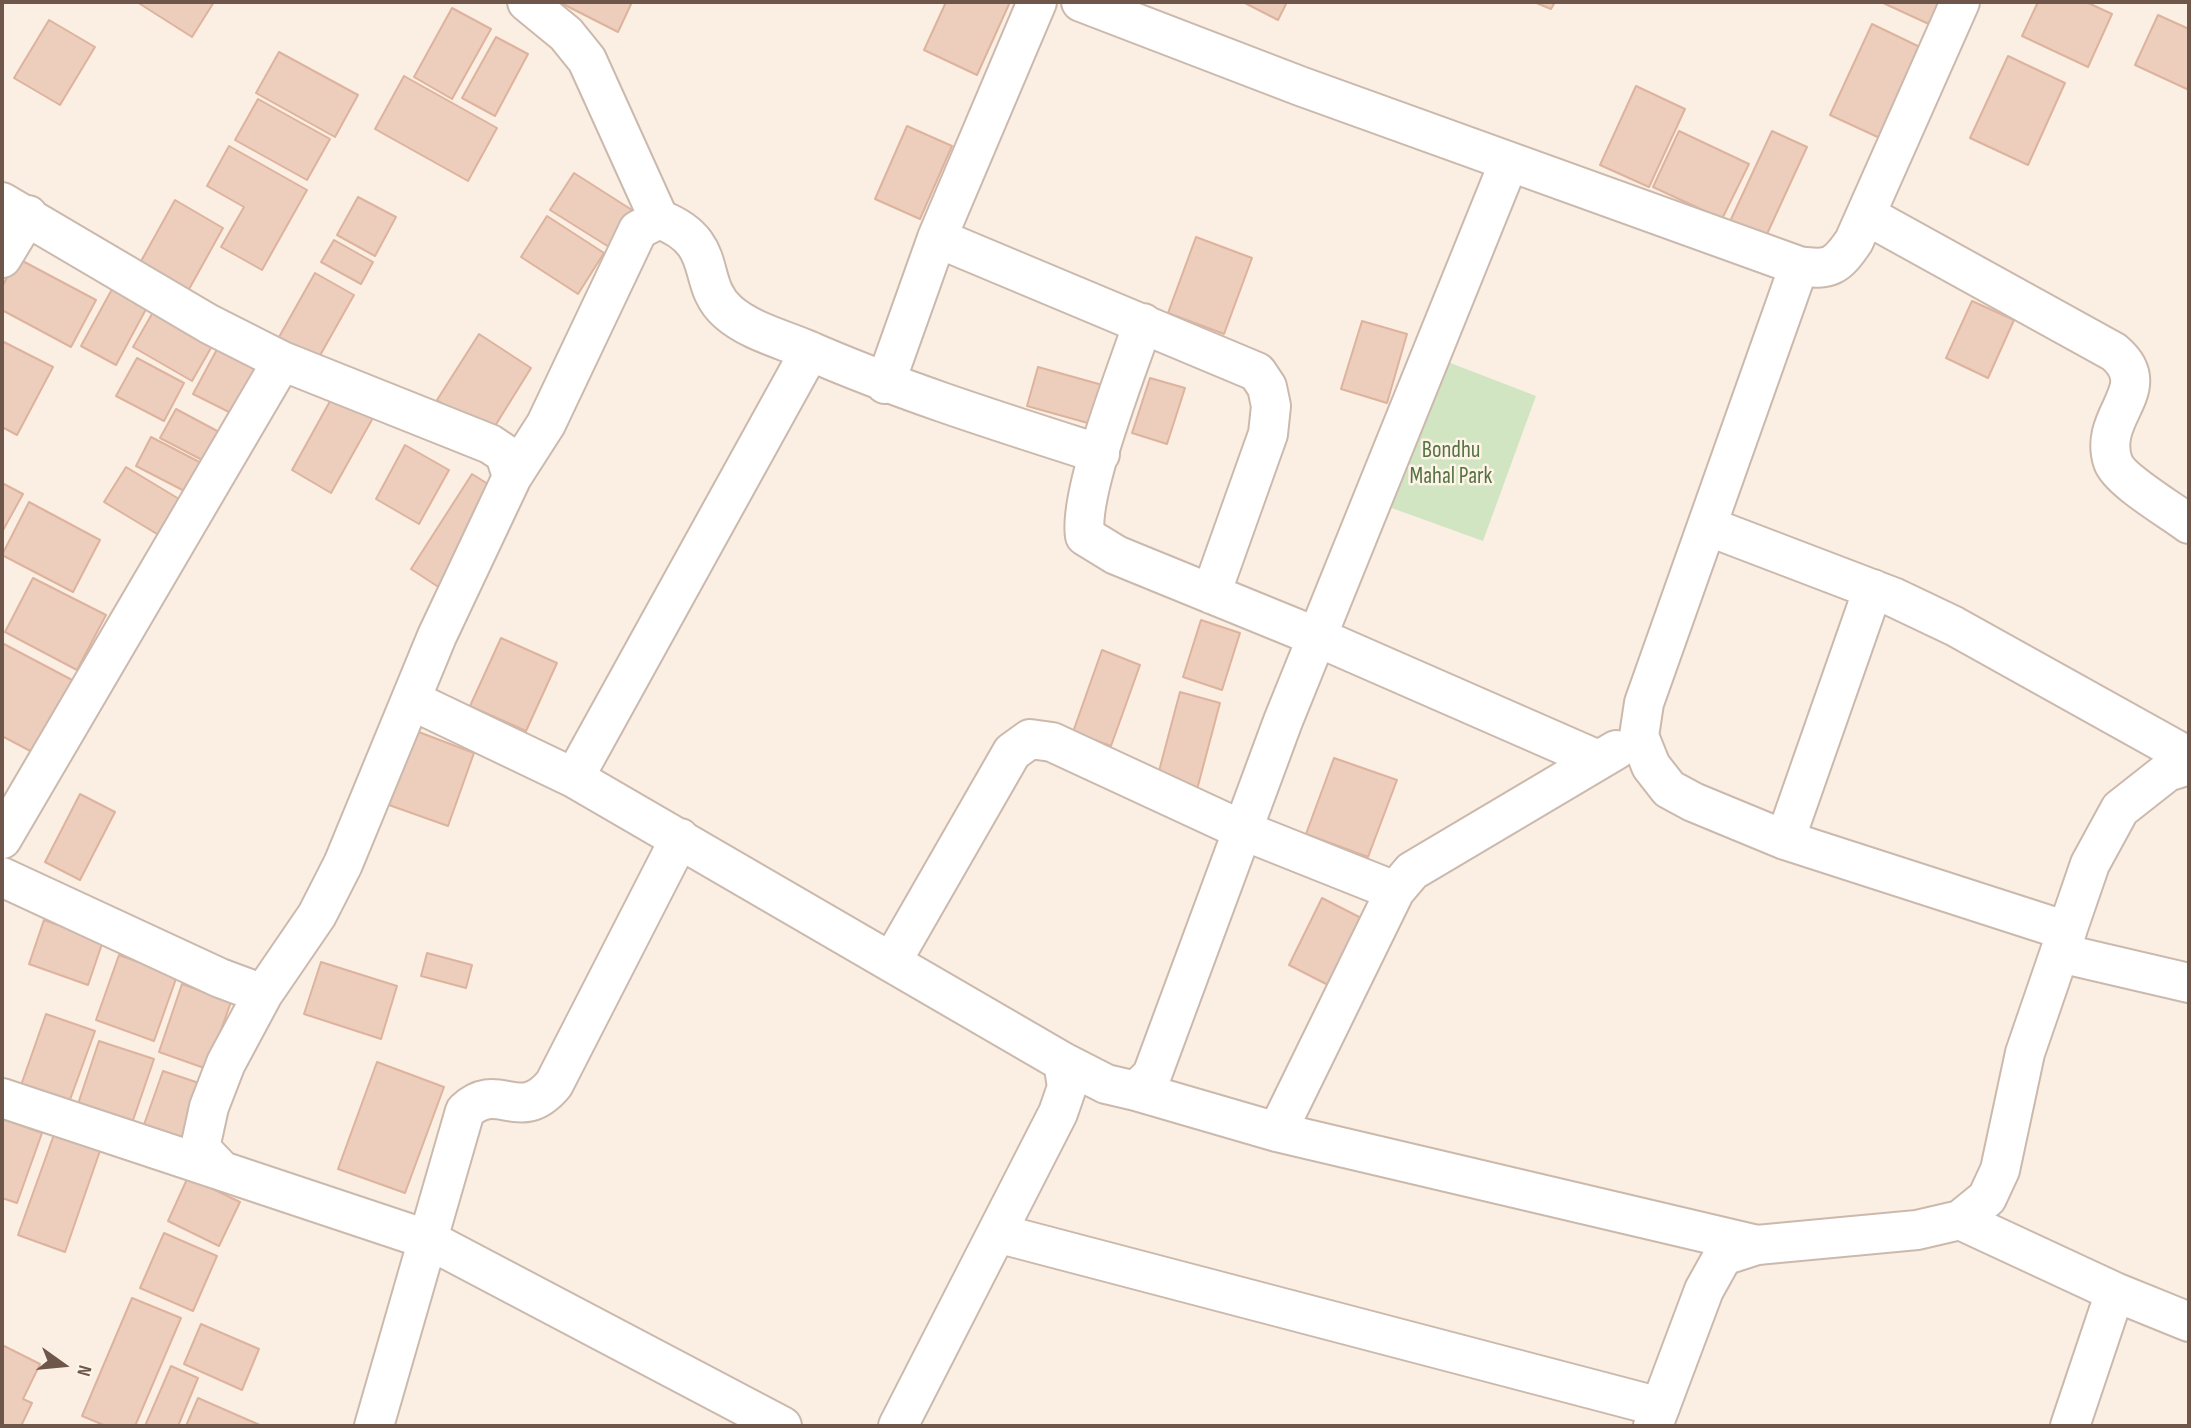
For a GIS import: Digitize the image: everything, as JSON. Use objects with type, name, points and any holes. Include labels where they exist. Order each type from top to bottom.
[{"type":"street","points":[[527,2],[566,34],[587,60],[659,219],[678,226],[693,241],[706,260],[713,291],[728,312],[885,384],[1100,454]]},
{"type":"street","points":[[885,384],[937,238],[1037,2]]},
{"type":"street","points":[[1081,2],[1509,162],[1798,266],[1820,269],[1839,262],[1866,215],[1960,2]]},
{"type":"street","points":[[1136,1091],[1152,1075],[1242,830],[1317,638],[1509,162]]},
{"type":"street","points":[[2,258],[15,208],[209,324],[282,361],[490,444],[505,454],[512,477]]},
{"type":"street","points":[[1866,215],[2114,352],[2129,365],[2132,379],[2117,415],[2111,440],[2113,463],[2130,481],[2189,524]]},
{"type":"street","points":[[222,1171],[200,1148],[209,1107],[226,1063],[263,994],[317,915],[343,863],[437,636],[512,477],[550,415],[638,230],[659,219]]},
{"type":"street","points":[[937,238],[1237,361],[1257,372],[1268,387],[1271,407],[1268,434],[1211,594]]},
{"type":"street","points":[[1798,266],[1644,704],[1639,736],[1651,766],[1669,789],[1736,822],[2064,942],[2189,984]]},
{"type":"street","points":[[1143,323],[1100,454],[1083,521],[1085,536],[1116,555],[1317,638],[1598,760]]},
{"type":"street","points":[[573,778],[810,351]]},
{"type":"street","points":[[2,839],[282,361]]},
{"type":"street","points":[[1707,526],[1873,589],[1954,626],[2189,757]]},
{"type":"street","points":[[1786,840],[1873,589]]},
{"type":"street","points":[[411,700],[573,778],[1063,1062],[1106,1084],[1277,1132],[1756,1245]]},
{"type":"street","points":[[1277,1132],[1395,891],[1412,871],[1639,736]]},
{"type":"street","points":[[892,961],[1012,752],[1030,739],[1052,742],[1242,830],[1395,891]]},
{"type":"street","points":[[997,1233],[1656,1417],[1704,1290],[1723,1256],[1756,1245],[1917,1230],[1960,1220],[1987,1198],[2000,1170],[2025,1053],[2090,864],[2120,808],[2167,772],[2189,765]]},
{"type":"street","points":[[374,1426],[465,1111],[476,1101],[489,1097],[529,1104],[542,1098],[554,1084],[680,838]]},
{"type":"street","points":[[2,877],[220,978],[263,994]]},
{"type":"street","points":[[898,1426],[1058,1113],[1067,1087],[1063,1062]]},
{"type":"street","points":[[2,1098],[429,1240],[782,1426]]},
{"type":"street","points":[[1960,1220],[2115,1292],[2189,1322]]},
{"type":"street","points":[[2070,1426],[2115,1292]]},
{"type":"green space","name":"Bondhu Mahal Park","points":[[1435,357],[1536,396],[1483,541],[1375,502]]},
{"type":"building","points":[[137,2],[214,2],[192,37]]},
{"type":"building","points":[[559,2],[632,2],[618,32]]},
{"type":"building","points":[[946,2],[1010,2],[977,75],[924,50]]},
{"type":"building","points":[[1243,2],[1287,2],[1278,20]]},
{"type":"building","points":[[1534,2],[1555,2],[1551,9]]},
{"type":"building","points":[[1881,2],[1942,2],[1931,25]]},
{"type":"building","points":[[2038,2],[2086,2],[2112,14],[2088,67],[2022,36]]},
{"type":"building","points":[[452,8],[491,29],[452,99],[414,77]]},
{"type":"building","points":[[2158,15],[2189,29],[2189,90],[2135,65]]},
{"type":"building","points":[[49,20],[95,47],[60,105],[14,78]]},
{"type":"building","points":[[1872,24],[1924,49],[1882,139],[1830,115]]},
{"type":"building","points":[[496,37],[528,54],[495,116],[462,98]]},
{"type":"building","points":[[279,52],[358,95],[335,137],[256,93]]},
{"type":"building","points":[[2008,56],[2065,83],[2028,165],[1970,138]]},
{"type":"building","points":[[404,76],[497,128],[468,181],[375,129]]},
{"type":"building","points":[[1636,86],[1685,109],[1649,187],[1600,165]]},
{"type":"building","points":[[258,99],[330,139],[307,180],[235,140]]},
{"type":"building","points":[[907,126],[952,146],[920,219],[875,199]]},
{"type":"building","points":[[1679,131],[1749,164],[1722,219],[1653,187]]},
{"type":"building","points":[[1772,131],[1807,147],[1761,247],[1726,230]]},
{"type":"building","points":[[229,146],[307,190],[262,270],[221,247],[244,207],[207,186]]},
{"type":"building","points":[[574,173],[632,210],[609,247],[550,210]]},
{"type":"building","points":[[358,197],[396,217],[375,256],[337,235]]},
{"type":"building","points":[[175,200],[223,228],[188,291],[140,263]]},
{"type":"building","points":[[547,216],[604,253],[578,294],[521,257]]},
{"type":"building","points":[[1196,237],[1252,258],[1224,334],[1168,313]]},
{"type":"building","points":[[334,240],[373,262],[361,284],[321,262]]},
{"type":"building","points":[[17,258],[96,300],[71,347],[2,310],[2,287]]},
{"type":"building","points":[[315,273],[354,295],[318,359],[279,337]]},
{"type":"building","points":[[117,280],[152,298],[116,365],[81,346]]},
{"type":"building","points":[[160,300],[219,334],[192,381],[133,347]]},
{"type":"building","points":[[1972,301],[2014,320],[1988,378],[1946,358]]},
{"type":"building","points":[[1362,321],[1407,334],[1387,403],[1341,389]]},
{"type":"building","points":[[479,334],[531,368],[490,434],[437,400]]},
{"type":"building","points":[[222,340],[263,361],[235,415],[193,394]]},
{"type":"building","points":[[2,341],[53,367],[17,435],[2,427]]},
{"type":"building","points":[[137,358],[184,383],[164,421],[116,396]]},
{"type":"building","points":[[1038,367],[1106,386],[1095,425],[1027,406]]},
{"type":"building","points":[[1150,378],[1185,388],[1167,444],[1132,433]]},
{"type":"building","points":[[334,394],[374,416],[331,493],[292,470]]},
{"type":"building","points":[[176,409],[221,433],[206,462],[160,438]]},
{"type":"building","points":[[151,437],[211,468],[196,497],[136,466]]},
{"type":"building","points":[[405,445],[449,470],[419,524],[376,499]]},
{"type":"building","points":[[126,467],[189,505],[167,540],[104,502]]},
{"type":"building","points":[[472,474],[504,494],[443,590],[411,569]]},
{"type":"building","points":[[2,483],[23,494],[2,532]]},
{"type":"building","points":[[29,502],[100,540],[73,592],[2,555]]},
{"type":"building","points":[[33,578],[106,615],[77,670],[5,632]]},
{"type":"building","points":[[1201,620],[1240,633],[1222,690],[1183,677]]},
{"type":"building","points":[[501,638],[557,663],[526,731],[470,706]]},
{"type":"building","points":[[2,643],[74,681],[36,754],[2,736]]},
{"type":"building","points":[[1102,650],[1140,665],[1111,746],[1073,732]]},
{"type":"building","points":[[1180,692],[1220,703],[1195,797],[1155,786]]},
{"type":"building","points":[[416,731],[474,753],[448,826],[389,805]]},
{"type":"building","points":[[1334,758],[1397,780],[1368,857],[1306,834]]},
{"type":"building","points":[[80,794],[115,812],[80,880],[45,862]]},
{"type":"building","points":[[1322,898],[1367,921],[1334,988],[1289,965]]},
{"type":"building","points":[[44,920],[103,941],[88,985],[29,964]]},
{"type":"building","points":[[427,953],[472,965],[466,988],[421,976]]},
{"type":"building","points":[[119,955],[177,976],[154,1041],[96,1020]]},
{"type":"building","points":[[321,962],[397,986],[381,1039],[304,1014]]},
{"type":"building","points":[[182,984],[231,1002],[207,1069],[159,1052]]},
{"type":"building","points":[[46,1014],[95,1031],[67,1108],[19,1091]]},
{"type":"building","points":[[99,1041],[154,1059],[129,1132],[75,1113]]},
{"type":"building","points":[[377,1062],[444,1087],[405,1193],[338,1169]]},
{"type":"building","points":[[163,1071],[208,1086],[184,1152],[140,1136]]},
{"type":"building","points":[[3,1119],[42,1133],[17,1203],[2,1198]]},
{"type":"building","points":[[56,1129],[102,1145],[65,1252],[18,1235]]},
{"type":"building","points":[[188,1177],[240,1202],[219,1246],[168,1221]]},
{"type":"building","points":[[164,1233],[217,1256],[193,1311],[140,1288]]},
{"type":"building","points":[[132,1298],[181,1318],[135,1426],[106,1426],[82,1416]]},
{"type":"building","points":[[201,1324],[259,1349],[242,1390],[184,1364]]},
{"type":"building","points":[[2,1345],[40,1364],[23,1399],[32,1403],[21,1426],[2,1426]]},
{"type":"building","points":[[171,1366],[198,1378],[178,1426],[145,1426]]},
{"type":"building","points":[[198,1398],[262,1426],[186,1426]]}]
